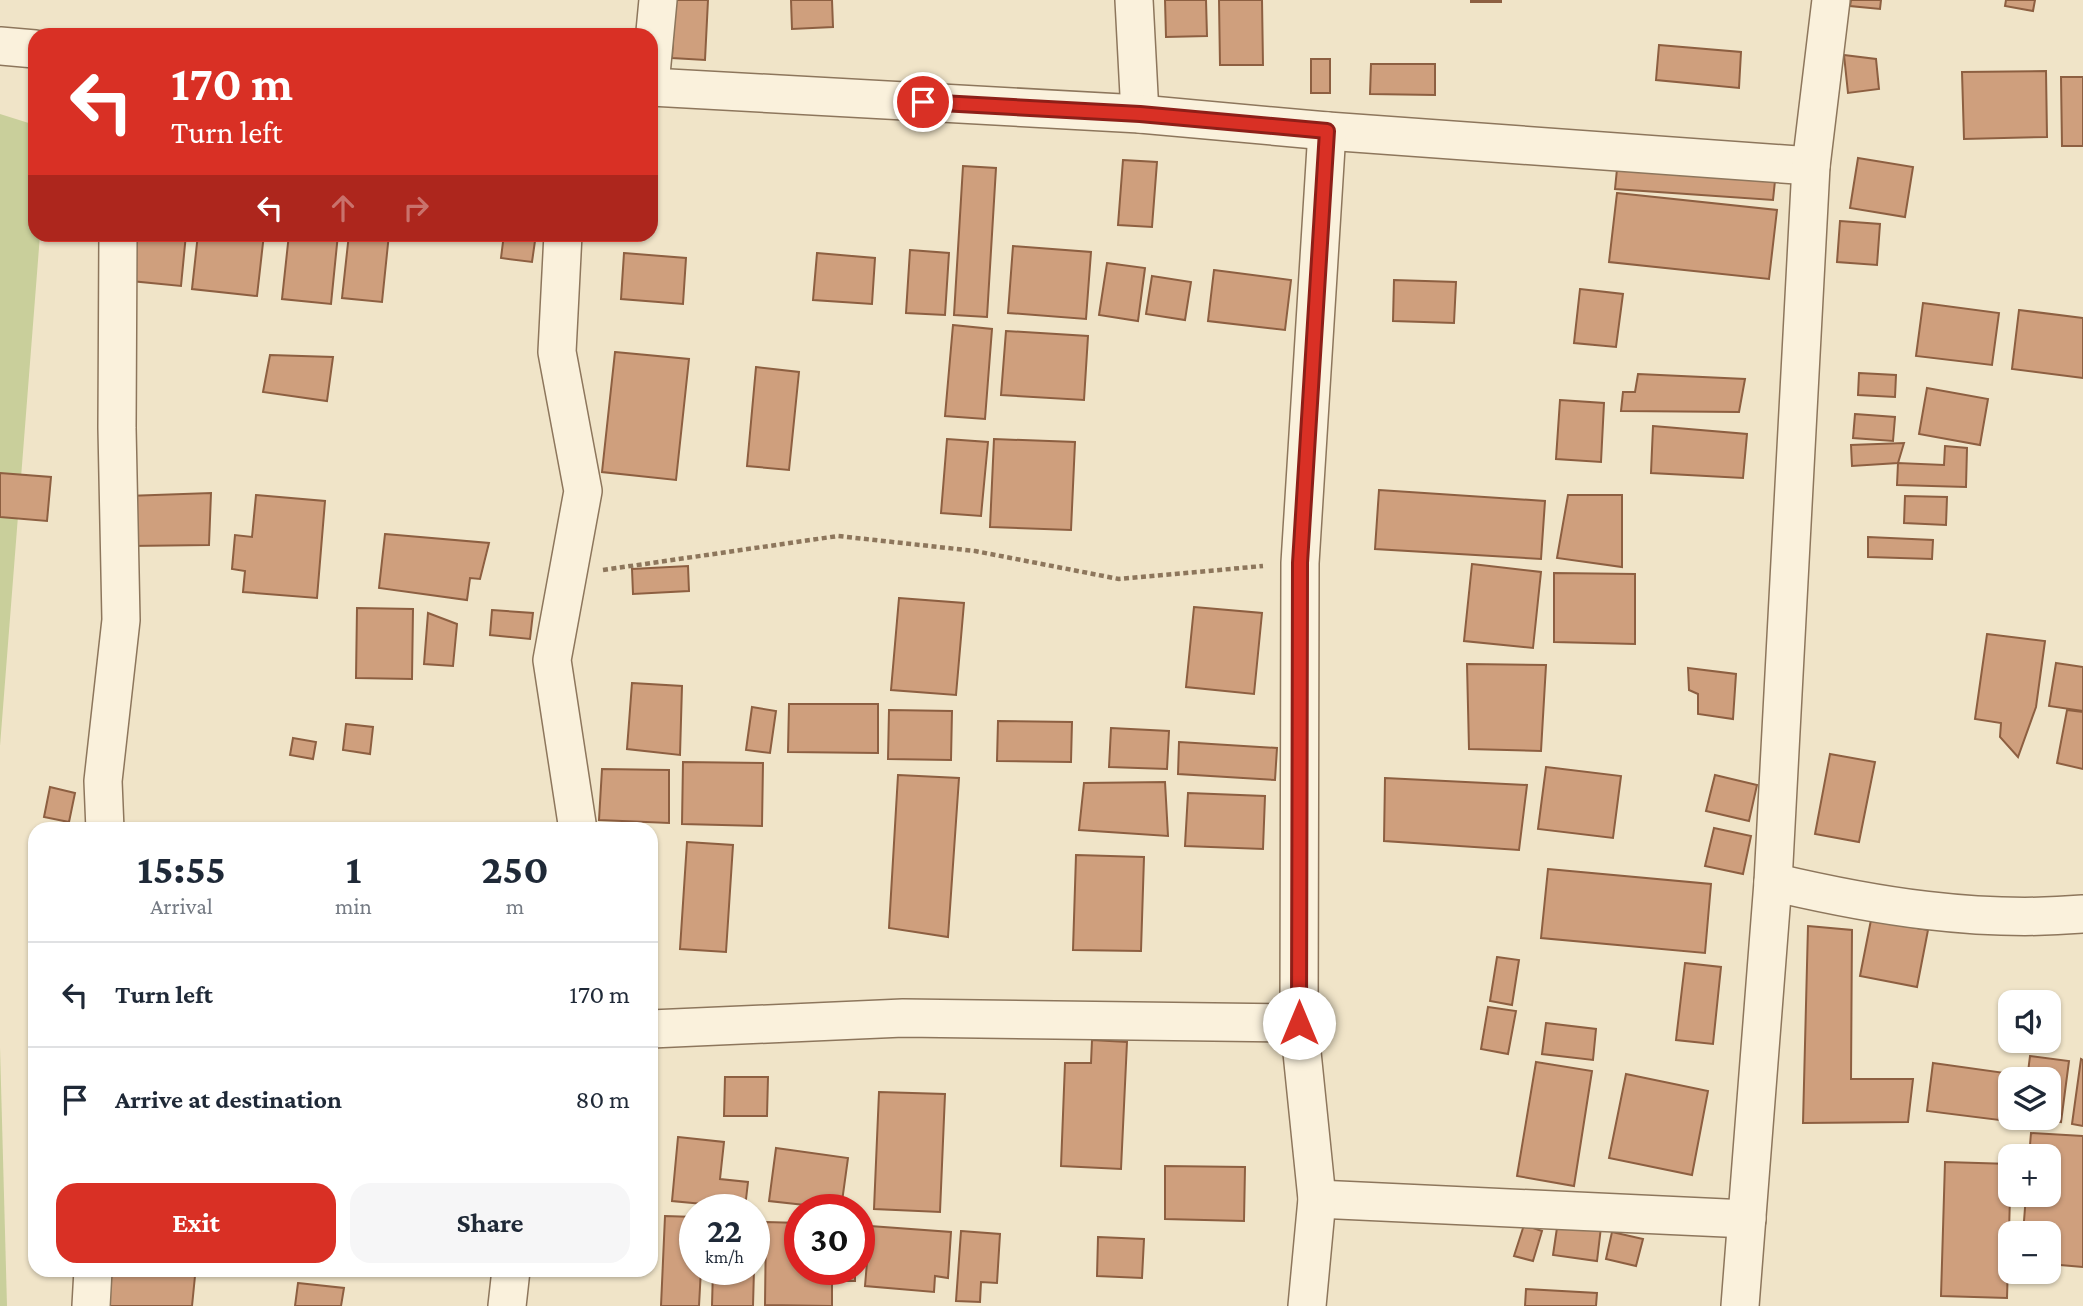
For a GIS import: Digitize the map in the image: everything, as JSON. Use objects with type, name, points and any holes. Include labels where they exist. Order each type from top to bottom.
[{"type":"street","points":[[655,28],[658,0]]},
{"type":"street","points":[[1134,0],[1140,114]]},
{"type":"street","points":[[1740,1306],[1773,882],[1811,166],[1830,0]]},
{"type":"street","points":[[0,46],[28,48]]},
{"type":"street","points":[[658,87],[1140,114],[1327,131],[1811,166]]},
{"type":"street","points":[[1307,1306],[1317,1199],[1299,1023],[1300,563],[1327,131]]},
{"type":"street","points":[[105,822],[103,782],[121,620],[117,428],[118,242]]},
{"type":"street","points":[[563,242],[557,352],[583,491],[552,660],[578,822]]},
{"type":"street","points":[[1773,882],[1860,902],[1945,914],[2037,918],[2083,914]]},
{"type":"street","points":[[658,1029],[903,1018],[1299,1023]]},
{"type":"street","points":[[1317,1199],[1748,1219]]},
{"type":"street","points":[[91,1306],[93,1277]]},
{"type":"street","points":[[507,1306],[510,1277]]},
{"type":"path","points":[[568,576],[838,536],[975,551],[1119,579],[1300,563]]},
{"type":"green space","points":[[0,114],[28,123],[28,242],[39,242],[0,746]]},
{"type":"green space","points":[[0,1047],[7,1306],[0,1306]]},
{"type":"building","points":[[675,0],[708,0],[705,60],[672,58]]},
{"type":"building","points":[[791,0],[832,0],[833,27],[792,29]]},
{"type":"building","points":[[1165,0],[1206,0],[1207,36],[1166,37]]},
{"type":"building","points":[[1219,0],[1262,0],[1263,65],[1220,65]]},
{"type":"building","points":[[1501,0],[1501,2],[1471,2]]},
{"type":"building","points":[[1851,0],[1881,0],[1880,9],[1850,6]]},
{"type":"building","points":[[2006,0],[2035,0],[2033,11],[2005,6]]},
{"type":"building","points":[[1659,45],[1741,52],[1739,88],[1656,80]]},
{"type":"building","points":[[1844,55],[1876,59],[1879,89],[1848,93]]},
{"type":"building","points":[[1311,59],[1330,59],[1330,93],[1311,93]]},
{"type":"building","points":[[1371,64],[1435,64],[1435,95],[1370,94]]},
{"type":"building","points":[[2046,71],[2047,137],[1964,139],[1962,72]]},
{"type":"building","points":[[2061,77],[2083,77],[2083,146],[2062,146]]},
{"type":"building","points":[[1858,158],[1913,167],[1905,217],[1850,208]]},
{"type":"building","points":[[1618,159],[1776,171],[1773,200],[1615,189]]},
{"type":"building","points":[[1123,160],[1157,162],[1152,227],[1118,225]]},
{"type":"building","points":[[963,166],[996,168],[987,317],[954,315]]},
{"type":"building","points":[[1617,193],[1777,210],[1769,279],[1609,262]]},
{"type":"building","points":[[1840,221],[1880,224],[1877,265],[1837,262]]},
{"type":"building","points":[[135,242],[185,242],[181,286],[131,281]]},
{"type":"building","points":[[197,242],[263,242],[257,296],[192,289]]},
{"type":"building","points":[[288,242],[337,242],[331,304],[282,299]]},
{"type":"building","points":[[348,242],[388,242],[382,302],[342,298]]},
{"type":"building","points":[[503,242],[535,242],[532,262],[501,258]]},
{"type":"building","points":[[1013,246],[1091,252],[1086,319],[1008,313]]},
{"type":"building","points":[[910,250],[949,253],[945,315],[906,313]]},
{"type":"building","points":[[624,253],[686,258],[683,304],[621,299]]},
{"type":"building","points":[[817,253],[875,258],[872,304],[813,300]]},
{"type":"building","points":[[1107,263],[1145,268],[1138,321],[1099,315]]},
{"type":"building","points":[[1214,270],[1291,280],[1285,330],[1208,321]]},
{"type":"building","points":[[1152,276],[1191,282],[1185,320],[1146,314]]},
{"type":"building","points":[[1394,280],[1456,282],[1454,323],[1393,321]]},
{"type":"building","points":[[1580,289],[1623,294],[1616,347],[1574,343]]},
{"type":"building","points":[[1923,303],[1999,313],[1992,365],[1916,356]]},
{"type":"building","points":[[2019,310],[2083,318],[2083,378],[2012,369]]},
{"type":"building","points":[[953,325],[992,329],[985,419],[945,416]]},
{"type":"building","points":[[1006,331],[1088,336],[1084,400],[1001,395]]},
{"type":"building","points":[[615,352],[689,359],[676,480],[602,472]]},
{"type":"building","points":[[270,355],[333,357],[327,401],[263,392]]},
{"type":"building","points":[[756,367],[799,372],[789,470],[747,466]]},
{"type":"building","points":[[1859,373],[1896,375],[1895,397],[1858,395]]},
{"type":"building","points":[[1638,374],[1745,379],[1739,412],[1621,411],[1623,392],[1635,392]]},
{"type":"building","points":[[1927,388],[1988,399],[1980,445],[1919,434]]},
{"type":"building","points":[[1560,400],[1604,403],[1601,462],[1556,459]]},
{"type":"building","points":[[1855,414],[1895,417],[1893,441],[1853,438]]},
{"type":"building","points":[[1653,426],[1747,434],[1743,478],[1651,473]]},
{"type":"building","points":[[947,439],[988,442],[981,516],[941,513]]},
{"type":"building","points":[[994,439],[1075,442],[1071,530],[990,527]]},
{"type":"building","points":[[1904,443],[1898,463],[1852,466],[1851,445]]},
{"type":"building","points":[[1945,446],[1967,448],[1966,487],[1897,485],[1898,463],[1944,465]]},
{"type":"building","points":[[0,473],[51,477],[47,521],[0,517]]},
{"type":"building","points":[[1379,490],[1545,501],[1541,559],[1375,549]]},
{"type":"building","points":[[211,493],[209,545],[129,546],[127,496]]},
{"type":"building","points":[[256,495],[325,501],[317,598],[243,592],[245,571],[232,569],[235,535],[252,537]]},
{"type":"building","points":[[1568,495],[1622,495],[1622,567],[1557,558]]},
{"type":"building","points":[[1905,496],[1947,497],[1946,525],[1904,523]]},
{"type":"building","points":[[385,534],[489,543],[480,579],[470,578],[467,600],[379,588]]},
{"type":"building","points":[[1868,537],[1933,540],[1932,559],[1868,557]]},
{"type":"building","points":[[1472,564],[1541,572],[1533,648],[1464,641]]},
{"type":"building","points":[[688,566],[689,591],[633,594],[632,569]]},
{"type":"building","points":[[1554,573],[1635,574],[1635,644],[1554,642]]},
{"type":"building","points":[[899,598],[964,603],[956,695],[891,690]]},
{"type":"building","points":[[1194,607],[1262,613],[1254,694],[1186,687]]},
{"type":"building","points":[[357,608],[413,609],[412,679],[356,678]]},
{"type":"building","points":[[492,610],[533,613],[530,639],[490,635]]},
{"type":"building","points":[[428,613],[457,624],[453,666],[424,664]]},
{"type":"building","points":[[1987,634],[2045,641],[2036,707],[2018,757],[2000,737],[2001,723],[1975,719]]},
{"type":"building","points":[[2056,663],[2083,667],[2083,711],[2049,706]]},
{"type":"building","points":[[1467,664],[1546,665],[1541,751],[1469,749]]},
{"type":"building","points":[[1688,668],[1736,674],[1733,719],[1698,714],[1698,694],[1689,690]]},
{"type":"building","points":[[632,683],[682,686],[680,755],[627,749]]},
{"type":"building","points":[[789,704],[878,704],[878,753],[788,752]]},
{"type":"building","points":[[752,707],[776,711],[770,753],[746,750]]},
{"type":"building","points":[[889,710],[952,711],[951,760],[888,759]]},
{"type":"building","points":[[2067,710],[2083,712],[2083,769],[2057,763]]},
{"type":"building","points":[[998,721],[1072,722],[1071,762],[997,761]]},
{"type":"building","points":[[346,724],[373,727],[370,754],[343,750]]},
{"type":"building","points":[[1111,728],[1169,731],[1167,769],[1109,767]]},
{"type":"building","points":[[293,738],[316,742],[313,759],[290,755]]},
{"type":"building","points":[[1179,742],[1277,748],[1275,780],[1178,774]]},
{"type":"building","points":[[1830,754],[1875,762],[1859,842],[1815,834]]},
{"type":"building","points":[[683,762],[763,763],[762,826],[682,824]]},
{"type":"building","points":[[1546,767],[1621,776],[1613,838],[1538,829]]},
{"type":"building","points":[[602,769],[669,770],[669,823],[599,820]]},
{"type":"building","points":[[898,775],[959,778],[948,937],[889,928]]},
{"type":"building","points":[[1715,775],[1757,785],[1749,821],[1706,811]]},
{"type":"building","points":[[1385,778],[1527,785],[1519,850],[1384,841]]},
{"type":"building","points":[[1165,782],[1168,836],[1079,830],[1084,783]]},
{"type":"building","points":[[50,787],[75,793],[69,822],[44,817]]},
{"type":"building","points":[[1188,793],[1265,796],[1263,849],[1185,846]]},
{"type":"building","points":[[1714,828],[1751,836],[1743,874],[1705,866]]},
{"type":"building","points":[[687,842],[733,845],[726,952],[680,949]]},
{"type":"building","points":[[1076,855],[1144,857],[1141,951],[1073,950]]},
{"type":"building","points":[[1548,869],[1711,884],[1705,953],[1541,938]]},
{"type":"building","points":[[1871,920],[1928,930],[1917,987],[1860,976]]},
{"type":"building","points":[[1808,926],[1852,930],[1851,1079],[1913,1079],[1908,1122],[1803,1123]]},
{"type":"building","points":[[1497,957],[1519,960],[1512,1005],[1490,1001]]},
{"type":"building","points":[[1685,963],[1721,967],[1713,1044],[1676,1040]]},
{"type":"building","points":[[1488,1007],[1516,1011],[1508,1054],[1481,1049]]},
{"type":"building","points":[[1546,1023],[1596,1029],[1593,1060],[1542,1054]]},
{"type":"building","points":[[1092,1040],[1127,1042],[1121,1169],[1061,1166],[1065,1063],[1091,1063]]},
{"type":"building","points":[[2030,1056],[2069,1061],[2061,1122],[2061,1067],[2029,1067]]},
{"type":"building","points":[[2081,1059],[2083,1060],[2083,1126],[2072,1124]]},
{"type":"building","points":[[1536,1062],[1592,1071],[1574,1186],[1517,1176]]},
{"type":"building","points":[[1933,1063],[1998,1072],[1998,1120],[1927,1111]]},
{"type":"building","points":[[1626,1074],[1708,1091],[1692,1175],[1609,1158]]},
{"type":"building","points":[[725,1077],[768,1077],[767,1116],[724,1116]]},
{"type":"building","points":[[879,1092],[945,1094],[940,1212],[875,1209]]},
{"type":"building","points":[[2031,1133],[2083,1136],[2083,1267],[2061,1265],[2061,1221],[2024,1221],[2025,1207],[2061,1207],[2061,1144],[2030,1144]]},
{"type":"building","points":[[678,1137],[724,1142],[720,1179],[748,1182],[747,1194],[679,1194],[679,1202],[672,1201]]},
{"type":"building","points":[[776,1148],[848,1158],[843,1194],[784,1194],[784,1203],[770,1201]]},
{"type":"building","points":[[1945,1162],[1998,1164],[1998,1207],[2010,1207],[2009,1221],[1998,1221],[1998,1284],[2007,1284],[2007,1298],[1941,1296]]},
{"type":"building","points":[[1165,1166],[1245,1167],[1244,1221],[1165,1219]]},
{"type":"building","points":[[665,1216],[679,1216],[679,1285],[700,1285],[699,1306],[661,1306]]},
{"type":"building","points":[[1558,1221],[1601,1227],[1597,1261],[1553,1255]]},
{"type":"building","points":[[770,1222],[784,1223],[784,1285],[832,1285],[832,1306],[765,1305],[765,1285],[770,1285]]},
{"type":"building","points":[[1524,1225],[1542,1231],[1533,1261],[1514,1256]]},
{"type":"building","points":[[875,1226],[951,1232],[948,1278],[935,1276],[934,1292],[865,1286],[875,1285]]},
{"type":"building","points":[[961,1231],[1000,1234],[997,1283],[981,1282],[980,1302],[956,1301]]},
{"type":"building","points":[[1612,1232],[1643,1239],[1636,1266],[1606,1259]]},
{"type":"building","points":[[1098,1237],[1144,1239],[1142,1278],[1097,1276]]},
{"type":"building","points":[[103,1277],[195,1277],[192,1306],[100,1306]]},
{"type":"building","points":[[298,1283],[344,1288],[341,1306],[295,1306]]},
{"type":"building","points":[[713,1285],[754,1285],[753,1306],[712,1306]]},
{"type":"building","points":[[1526,1289],[1597,1293],[1596,1306],[1525,1306]]},
{"type":"route","points":[[923,102],[1140,114],[1327,131],[1300,563],[1299,1023]]}]
